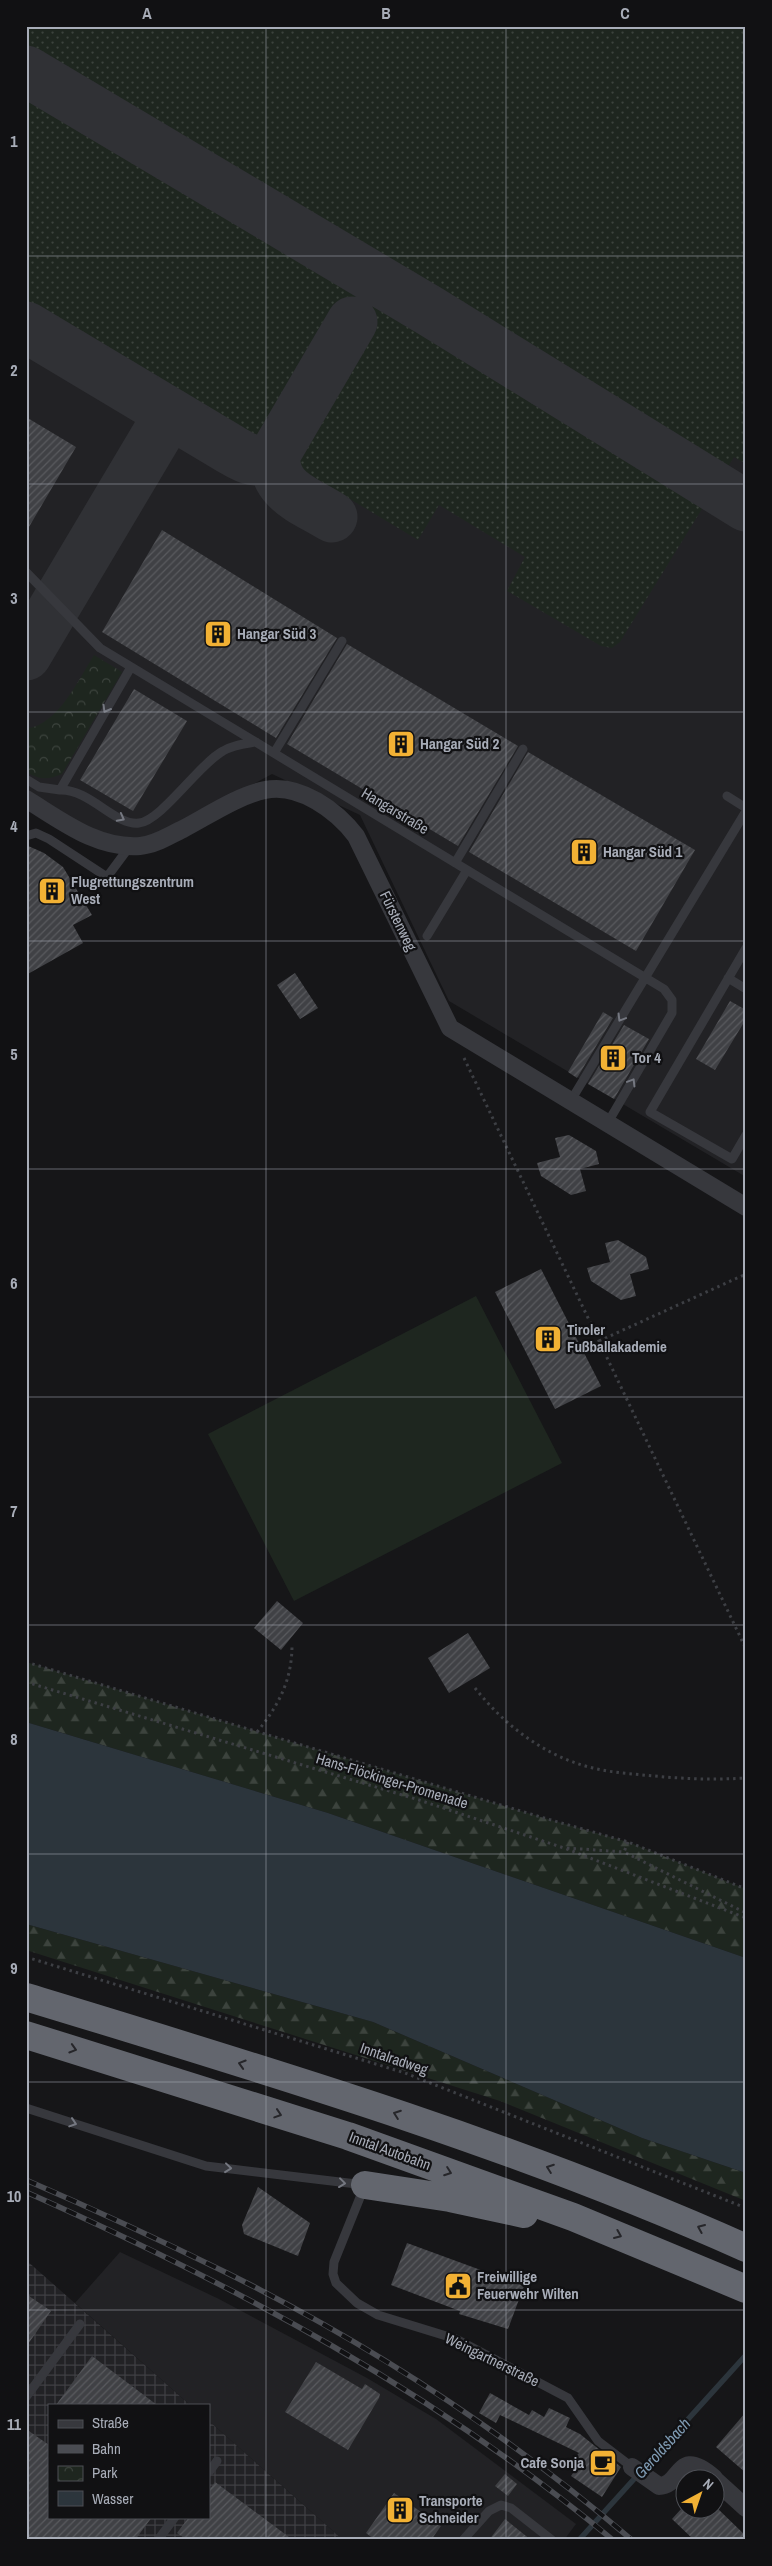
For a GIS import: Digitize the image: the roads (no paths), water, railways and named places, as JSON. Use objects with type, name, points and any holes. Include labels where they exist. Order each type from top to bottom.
[{"type":"highway","points":[[26,1997],[362,2101],[566,2174],[746,2248]]},
{"type":"highway","name":"Inntal Autobahn","points":[[26,2035],[348,2136],[573,2217],[746,2289]]},
{"type":"highway","points":[[365,2185],[450,2198],[521,2214],[573,2217]]},
{"type":"street","name":"Fürstenweg","points":[[26,800],[98,841],[130,846],[142,846],[160,840],[249,795],[266,790],[294,792],[324,806],[349,827],[356,836],[450,1028],[570,1102]]},
{"type":"street","points":[[570,1102],[746,1207]]},
{"type":"street","name":"Weingartnerstraße","points":[[683,2468],[690,2466],[700,2468]]},
{"type":"street","name":"Weingartnerstraße","points":[[638,2472],[663,2486],[674,2476]]},
{"type":"street","name":"Weingartnerstraße","points":[[724,2488],[746,2508]]},
{"type":"lane","name":"Hangarstraße","points":[[26,572],[100,648],[646,976],[670,994],[673,1006],[672,1013],[607,1124]]},
{"type":"lane","points":[[274,753],[342,641]]},
{"type":"lane","points":[[60,790],[131,667]]},
{"type":"lane","points":[[26,779],[39,787],[77,792],[126,821],[142,823],[157,814],[217,755],[234,745],[256,742]]},
{"type":"lane","points":[[455,863],[523,749]]},
{"type":"lane","points":[[570,1102],[746,809],[727,796]]},
{"type":"lane","points":[[26,836],[36,834],[49,839],[107,877],[130,846]]},
{"type":"lane","points":[[427,936],[467,870]]},
{"type":"lane","points":[[746,948],[650,1112],[732,1159],[746,1135]]},
{"type":"lane","points":[[728,978],[746,989]]},
{"type":"lane","points":[[26,2108],[206,2166],[365,2185]]},
{"type":"lane","name":"Weingartnerstraße","points":[[365,2185],[334,2262],[333,2274],[341,2290],[378,2315],[456,2339],[568,2398],[598,2441],[638,2472]]},
{"type":"lane","points":[[26,2397],[80,2324]]},
{"type":"lane","points":[[210,2471],[217,2461]]},
{"type":"lane","points":[[463,2540],[489,2511],[500,2505],[511,2508],[552,2540]]},
{"type":"lane","points":[[158,2540],[174,2518]]},
{"type":"water","points":[[26,1722],[328,1813],[746,1958],[746,2173],[642,2138],[373,2022],[26,1924]]},
{"type":"waterway","name":"Geroldsbach","points":[[579,2540],[746,2355]]},
{"type":"railway","points":[[26,2180],[201,2260],[332,2329],[437,2394],[487,2428],[585,2501],[632,2540]]},
{"type":"railway","points":[[26,2192],[182,2266],[332,2346],[404,2389],[475,2436],[545,2486],[613,2540]]},
{"type":"place","name":"Hangar Süd 3","points":[[218,634]]},
{"type":"place","name":"Hangar Süd 2","points":[[401,744]]},
{"type":"place","name":"Hangar Süd 1","points":[[584,852]]},
{"type":"place","name":"Flugrettungszentrum West","points":[[52,891]]},
{"type":"place","name":"Tor 4","points":[[613,1058]]},
{"type":"place","name":"Tiroler Fußballakademie","points":[[548,1339]]},
{"type":"place","name":"Freiwillige Feuerwehr Wilten","points":[[458,2286]]},
{"type":"place","name":"Cafe Sonja","points":[[603,2463]]},
{"type":"place","name":"Transporte Schneider","points":[[400,2510]]}]
